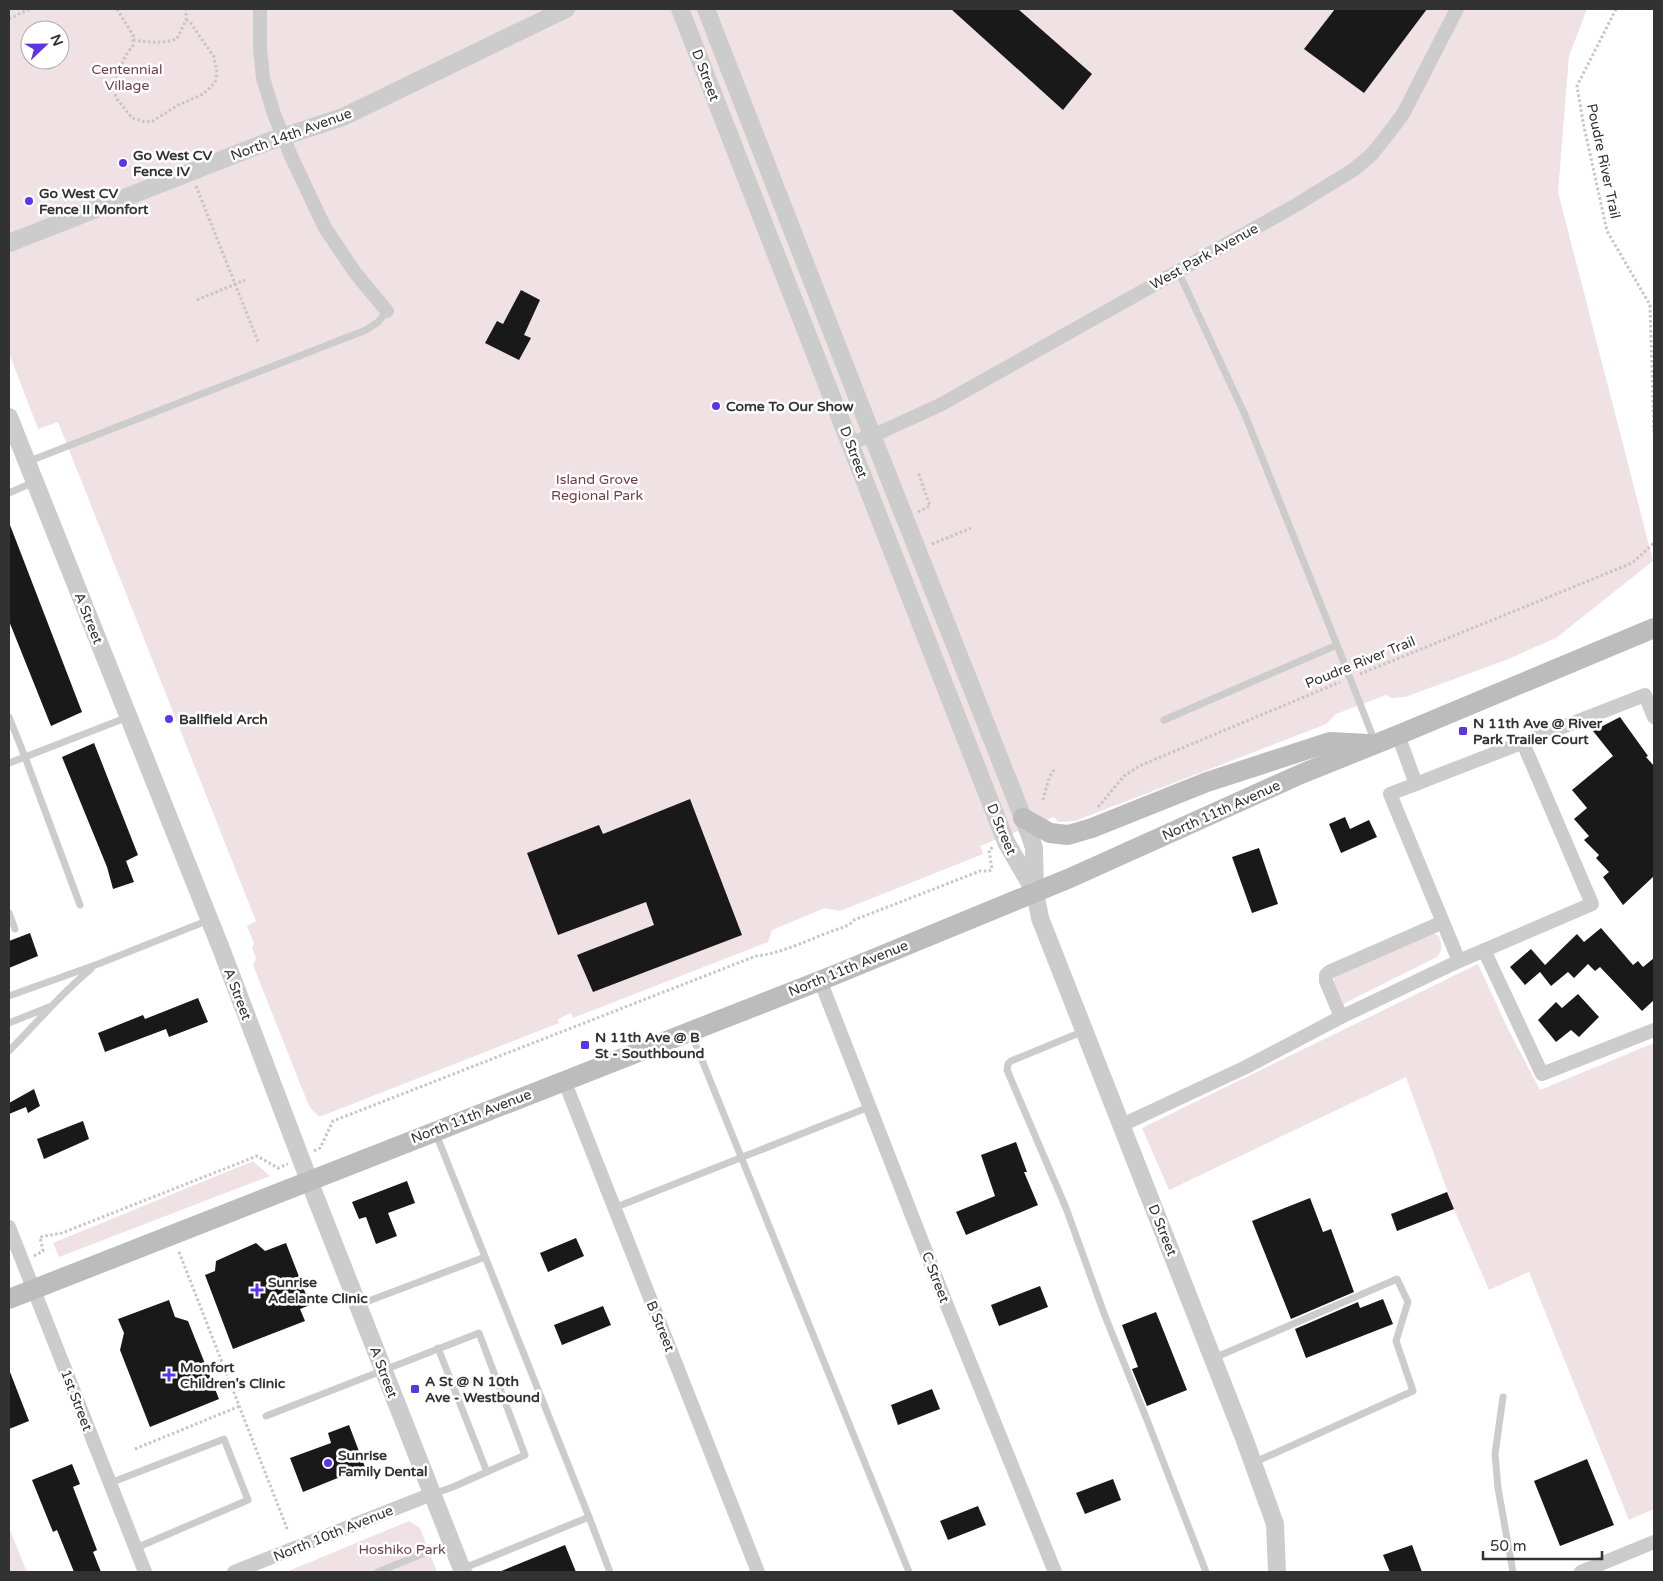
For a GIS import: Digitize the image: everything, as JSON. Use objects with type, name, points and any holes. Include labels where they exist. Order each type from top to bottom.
[{"type":"main road","name":"North 11th Avenue","points":[[9,1299],[820,980],[1035,892],[1301,774],[1654,628]]},
{"type":"main road","points":[[1023,818],[1050,833],[1068,835],[1092,828],[1208,782],[1330,742],[1376,744]]},
{"type":"street","points":[[260,9],[260,48],[263,78],[283,137],[325,228],[356,274],[387,311]]},
{"type":"street","name":"North 14th Avenue","points":[[9,242],[110,207],[283,137],[343,117],[566,9]]},
{"type":"street","name":"D Street","points":[[680,9],[1006,842],[1035,892]]},
{"type":"street","name":"D Street","points":[[706,9],[877,433],[1034,848],[1035,892],[1040,918],[1214,1358],[1253,1463],[1275,1524],[1277,1572]]},
{"type":"street","name":"West Park Avenue","points":[[851,443],[940,405],[1296,205],[1353,170],[1371,155],[1403,114],[1457,9]]},
{"type":"street","name":"A Street","points":[[9,417],[209,920],[462,1570]]},
{"type":"street","points":[[1459,961],[1390,794],[1645,695],[1654,717]]},
{"type":"street","points":[[1398,735],[1416,784]]},
{"type":"street","points":[[1122,1126],[1459,961],[1592,904],[1523,743]]},
{"type":"street","points":[[1341,1018],[1326,981],[1326,975],[1329,972],[1443,922]]},
{"type":"street","points":[[1484,950],[1542,1074],[1654,1030]]},
{"type":"street","name":"C Street","points":[[820,980],[951,1317],[1055,1572]]},
{"type":"street","name":"B Street","points":[[564,1080],[758,1572]]},
{"type":"street","name":"1st Street","points":[[9,1227],[145,1572]]},
{"type":"street","name":"North 10th Avenue","points":[[234,1572],[432,1494]]},
{"type":"street","points":[[1581,1572],[1654,1542]]},
{"type":"lane","points":[[1178,271],[1245,415],[1376,744]]},
{"type":"lane","points":[[26,462],[366,330],[378,322],[387,311]]},
{"type":"lane","points":[[9,493],[34,482]]},
{"type":"lane","points":[[1164,720],[1337,645]]},
{"type":"lane","points":[[9,717],[80,905]]},
{"type":"lane","points":[[9,763],[128,717]]},
{"type":"lane","points":[[9,914],[15,928]]},
{"type":"lane","points":[[9,996],[98,964],[209,920]]},
{"type":"lane","points":[[9,1051],[80,978],[98,964]]},
{"type":"lane","points":[[9,1024],[52,1006]]},
{"type":"lane","points":[[690,1030],[909,1572]]},
{"type":"lane","points":[[1084,1031],[1011,1061],[1008,1064],[1007,1070],[1066,1208],[1105,1316],[1206,1572]]},
{"type":"lane","points":[[614,1208],[869,1107]]},
{"type":"lane","points":[[435,1131],[610,1572]]},
{"type":"lane","points":[[358,1305],[485,1257]]},
{"type":"lane","points":[[1214,1358],[1397,1279],[1408,1302],[1396,1342],[1414,1391],[1253,1463]]},
{"type":"lane","points":[[266,1416],[479,1333],[525,1455],[432,1494]]},
{"type":"lane","points":[[438,1348],[487,1472]]},
{"type":"lane","points":[[1503,1397],[1495,1454],[1498,1488],[1513,1572]]},
{"type":"lane","points":[[110,1483],[224,1439],[248,1500],[136,1548]]},
{"type":"lane","points":[[462,1570],[589,1517]]},
{"type":"lane","points":[[378,1572],[451,1542]]},
{"type":"path","points":[[9,19],[29,9]]},
{"type":"path","points":[[117,9],[132,35],[133,45],[126,55],[114,81],[114,89],[117,99],[132,118],[146,122],[153,121],[178,105],[208,90],[215,82],[217,73],[214,57],[190,22],[186,20]]},
{"type":"path","points":[[133,40],[153,43],[170,41],[177,38],[186,20],[186,9]]},
{"type":"path","name":"Poudre River Trail","points":[[1616,9],[1577,86],[1607,231],[1650,305],[1654,436]]},
{"type":"path","points":[[194,181],[259,344]]},
{"type":"path","points":[[198,300],[245,280]]},
{"type":"path","points":[[915,513],[930,506],[918,472]]},
{"type":"path","points":[[928,546],[971,528]]},
{"type":"path","name":"Poudre River Trail","points":[[1096,810],[1124,776],[1139,766],[1632,564],[1654,543]]},
{"type":"path","points":[[1043,800],[1050,778],[1056,768]]},
{"type":"path","points":[[37,1255],[43,1251],[40,1237],[62,1233],[257,1156],[278,1168],[320,1148],[333,1121],[756,956],[781,951],[849,925],[854,920],[980,871],[990,871],[992,869],[989,850],[995,846]]},
{"type":"path","points":[[179,1252],[288,1531]]},
{"type":"path","points":[[135,1449],[240,1406]]},
{"type":"green space","name":"Island Grove Regional Park","points":[[9,9],[1587,9],[1569,56],[1558,192],[1653,561],[1556,638],[1506,660],[1405,697],[1392,698],[1386,695],[1336,714],[1326,724],[1075,821],[1058,822],[1054,817],[980,846],[983,854],[840,911],[825,908],[772,930],[768,942],[573,1018],[571,1013],[558,1019],[559,1023],[319,1117],[309,1106],[253,965],[256,958],[252,948],[254,943],[247,926],[256,921],[58,422],[38,429],[9,353]]},
{"type":"green space","points":[[1431,932],[1439,936],[1441,942],[1441,950],[1437,957],[1343,1004],[1334,982],[1334,977]]},
{"type":"green space","points":[[1478,964],[1507,1027],[1540,1090],[1654,1043],[1654,1509],[1629,1520],[1529,1272],[1489,1290],[1454,1209],[1406,1077],[1169,1190],[1142,1128]]},
{"type":"green space","points":[[253,1161],[270,1176],[59,1257],[53,1243]]},
{"type":"green space","name":"Hoshiko Park","points":[[409,1521],[420,1528],[437,1572],[286,1572]]},
{"type":"green space","points":[[9,1528],[27,1572],[9,1572]]},
{"type":"building","points":[[951,9],[1018,9],[1092,74],[1063,110]]},
{"type":"building","points":[[1335,9],[1427,9],[1364,93],[1304,49]]},
{"type":"building","points":[[521,290],[540,300],[524,335],[531,338],[519,360],[485,343],[497,321],[503,324]]},
{"type":"building","points":[[10,525],[82,712],[51,726],[9,621]]},
{"type":"building","points":[[1620,717],[1654,766],[1654,876],[1623,905],[1603,877],[1609,872],[1596,858],[1599,855],[1584,840],[1589,836],[1574,819],[1587,808],[1572,790],[1613,756],[1593,731]]},
{"type":"building","points":[[94,743],[138,855],[126,861],[134,882],[113,889],[107,867],[62,757]]},
{"type":"building","points":[[690,799],[742,935],[593,992],[577,955],[654,925],[646,902],[558,935],[527,853],[599,825],[603,834]]},
{"type":"building","points":[[1345,817],[1350,829],[1369,820],[1377,837],[1341,853],[1329,824]]},
{"type":"building","points":[[1259,848],[1278,904],[1252,913],[1232,857]]},
{"type":"building","points":[[1601,928],[1633,965],[1638,961],[1643,967],[1654,958],[1654,1000],[1642,1011],[1600,967],[1595,971],[1588,964],[1574,978],[1568,972],[1551,986],[1540,972],[1525,985],[1510,967],[1531,949],[1545,965],[1577,934],[1584,942]]},
{"type":"building","points":[[30,933],[38,956],[9,968],[9,941]]},
{"type":"building","points":[[1578,994],[1599,1017],[1579,1037],[1571,1030],[1556,1042],[1538,1020],[1556,1002],[1562,1008]]},
{"type":"building","points":[[198,998],[208,1022],[169,1037],[166,1029],[105,1052],[98,1033],[143,1015],[145,1019]]},
{"type":"building","points":[[34,1089],[40,1106],[28,1113],[26,1107],[9,1114],[9,1103]]},
{"type":"building","points":[[83,1121],[89,1139],[44,1159],[37,1139]]},
{"type":"building","points":[[1016,1142],[1027,1172],[1024,1172],[1038,1205],[966,1235],[956,1212],[995,1196],[981,1155]]},
{"type":"building","points":[[407,1181],[415,1203],[388,1213],[397,1236],[376,1244],[366,1217],[359,1219],[352,1202]]},
{"type":"building","points":[[1447,1192],[1454,1209],[1397,1231],[1391,1214]]},
{"type":"building","points":[[1310,1198],[1323,1232],[1331,1229],[1354,1292],[1291,1319],[1252,1221]]},
{"type":"building","points":[[576,1238],[584,1256],[548,1272],[540,1253]]},
{"type":"building","name":"Sunrise Adelante Clinic","points":[[256,1243],[265,1251],[286,1243],[310,1305],[300,1309],[305,1321],[233,1349],[205,1275],[215,1271],[216,1261]]},
{"type":"building","points":[[1040,1286],[1048,1307],[999,1326],[991,1305]]},
{"type":"building","points":[[1383,1299],[1393,1324],[1306,1358],[1295,1329],[1358,1302],[1360,1308]]},
{"type":"building","name":"Monfort Children's Clinic","points":[[169,1300],[175,1317],[188,1321],[219,1399],[150,1427],[120,1350],[124,1333],[118,1319]]},
{"type":"building","points":[[603,1306],[611,1325],[562,1345],[554,1325]]},
{"type":"building","points":[[1156,1312],[1187,1390],[1147,1406],[1132,1369],[1138,1367],[1122,1325]]},
{"type":"building","points":[[9,1372],[29,1421],[9,1429]]},
{"type":"building","points":[[932,1389],[940,1409],[898,1425],[891,1405]]},
{"type":"building","name":"Sunrise Family Dental","points":[[349,1425],[365,1467],[303,1492],[290,1458],[331,1443],[328,1433]]},
{"type":"building","points":[[1587,1459],[1614,1525],[1560,1546],[1534,1481]]},
{"type":"building","points":[[72,1464],[80,1484],[73,1487],[97,1550],[93,1552],[101,1572],[74,1572],[57,1530],[53,1532],[32,1480]]},
{"type":"building","points":[[1113,1479],[1121,1500],[1085,1514],[1076,1493]]},
{"type":"building","points":[[978,1506],[986,1525],[948,1540],[940,1521]]},
{"type":"building","points":[[565,1545],[576,1572],[499,1572]]},
{"type":"building","points":[[1412,1545],[1422,1572],[1390,1572],[1383,1555]]},
{"type":"place","name":"Go West CV Fence IV","points":[[123,163]]},
{"type":"place","name":"Go West CV Fence II Monfort","points":[[29,201]]},
{"type":"place","name":"Come To Our Show","points":[[716,406]]},
{"type":"place","name":"Ballfield Arch","points":[[169,719]]},
{"type":"place","name":"N 11th Ave @ River Park Trailer Court","points":[[1463,731]]},
{"type":"place","name":"N 11th Ave @ B St - Southbound","points":[[585,1045]]},
{"type":"place","name":"Sunrise Adelante Clinic","points":[[257,1290]]},
{"type":"place","name":"Monfort Children's Clinic","points":[[169,1375]]},
{"type":"place","name":"A St @ N 10th Ave - Westbound","points":[[415,1389]]},
{"type":"place","name":"Sunrise Family Dental","points":[[328,1463]]},
{"type":"park label","name":"Centennial Village","points":[[127,78]]}]
